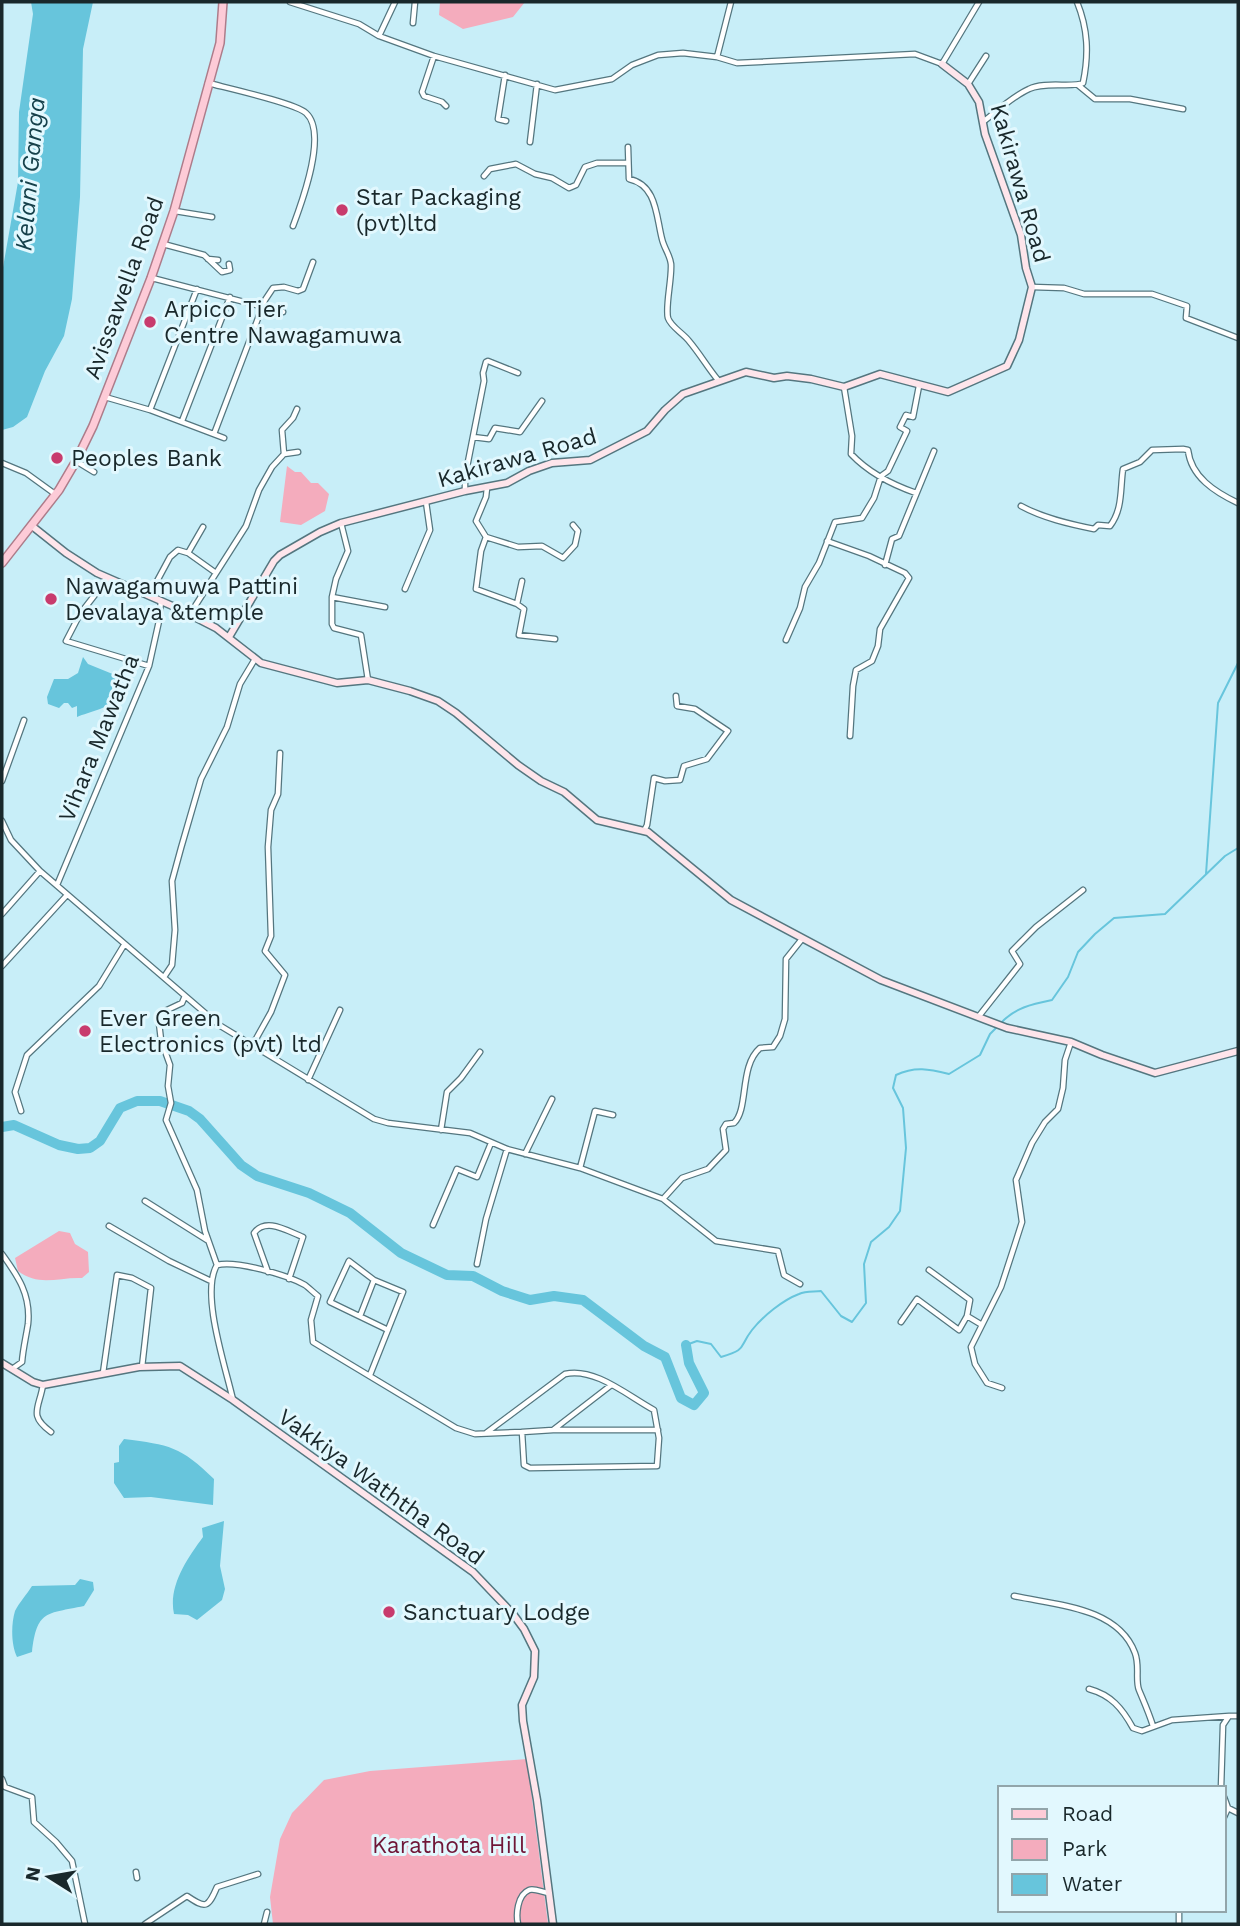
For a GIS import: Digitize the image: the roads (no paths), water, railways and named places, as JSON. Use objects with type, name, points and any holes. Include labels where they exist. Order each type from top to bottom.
[{"type":"main road","name":"Avissawella Road","points":[[2,563],[56,494],[76,461],[151,278],[174,211],[220,43],[223,2]]},
{"type":"street","points":[[290,2],[359,24],[379,36],[434,55],[555,90],[612,79],[632,65],[658,55],[683,53],[717,57],[737,63],[915,54],[942,64],[979,2]]},
{"type":"street","points":[[379,36],[395,2]]},
{"type":"street","points":[[413,23],[415,2]]},
{"type":"street","points":[[717,57],[731,2]]},
{"type":"street","points":[[983,122],[1029,88],[1058,83],[1083,83],[1088,58],[1085,21],[1077,2]]},
{"type":"street","points":[[434,55],[422,92],[430,100],[442,102],[446,106]]},
{"type":"street","points":[[968,84],[986,57]]},
{"type":"street","name":"Kakirawa Road","points":[[229,637],[280,555],[320,532],[341,523],[507,483],[552,463],[590,460],[647,431],[664,410],[683,394],[718,380],[747,372],[774,378],[787,376],[811,379],[844,387],[880,373],[948,393],[1007,366],[1019,340],[1032,287],[1021,235],[985,134],[979,102],[968,84],[942,64]]},
{"type":"street","points":[[505,75],[498,119],[506,121]]},
{"type":"street","points":[[208,83],[299,108],[312,120],[313,153],[305,191],[293,226]]},
{"type":"street","points":[[530,142],[537,84]]},
{"type":"street","points":[[1078,85],[1095,99],[1122,98],[1183,109]]},
{"type":"street","points":[[628,147],[628,179],[644,184],[653,196],[656,218],[671,262],[670,293],[666,310],[669,321],[690,342],[718,380]]},
{"type":"street","points":[[484,176],[490,169],[516,164],[569,188],[576,185],[585,167],[597,163],[628,163]]},
{"type":"street","points":[[174,211],[212,217]]},
{"type":"street","points":[[163,244],[192,250],[222,272],[229,270],[229,264]]},
{"type":"street","points":[[207,259],[218,260]]},
{"type":"street","points":[[214,434],[273,288],[284,287],[298,292],[303,289],[313,262]]},
{"type":"street","points":[[151,278],[230,296],[283,312]]},
{"type":"street","points":[[1032,287],[1064,288],[1084,295],[1152,294],[1187,306],[1186,318],[1238,338]]},
{"type":"street","points":[[150,410],[197,289]]},
{"type":"street","points":[[181,421],[230,296]]},
{"type":"street","points":[[465,491],[464,477],[486,362],[518,373]]},
{"type":"street","points":[[786,640],[800,608],[805,587],[819,562],[835,522],[862,518],[874,498],[881,476],[888,471],[907,430],[900,426],[906,415],[913,417],[919,386]]},
{"type":"street","points":[[844,387],[852,436],[851,454],[861,465],[916,493]]},
{"type":"street","points":[[104,396],[224,438]]},
{"type":"street","points":[[472,437],[489,439],[495,428],[520,432],[542,401]]},
{"type":"street","points":[[284,454],[282,430],[297,409]]},
{"type":"street","points":[[1021,506],[1043,516],[1083,527],[1094,529],[1098,525],[1110,526],[1116,519],[1123,469],[1140,462],[1153,450],[1183,449],[1188,450],[1194,471],[1205,483],[1238,503]]},
{"type":"street","points":[[885,565],[892,539],[898,536],[934,451]]},
{"type":"street","points":[[190,614],[246,526],[259,490],[272,467],[284,454],[298,452]]},
{"type":"street","points":[[76,461],[94,472]]},
{"type":"street","points":[[2,463],[26,472],[56,494]]},
{"type":"street","points":[[487,488],[477,521],[486,537],[518,547],[542,546],[563,558],[575,545],[578,531],[573,525]]},
{"type":"street","points":[[405,589],[430,530],[426,502]]},
{"type":"street","points":[[341,523],[348,551],[336,579],[332,597],[332,624],[334,628],[361,635],[368,680]]},
{"type":"street","points":[[32,526],[76,559],[108,578],[190,614],[229,637],[255,659],[270,666],[337,683],[368,680],[438,701],[518,765],[541,781],[564,792],[597,820],[644,831],[661,841],[731,900],[881,980],[1007,1028],[1071,1042],[1155,1073],[1238,1051]]},
{"type":"street","points":[[188,553],[203,527]]},
{"type":"street","points":[[486,537],[481,551],[476,589],[524,609],[519,635],[555,639]]},
{"type":"street","points":[[827,541],[905,573],[909,578],[880,629],[878,646],[872,661],[856,670],[850,736]]},
{"type":"street","points":[[149,596],[170,557],[178,550],[188,553],[216,573]]},
{"type":"street","points":[[108,578],[80,614],[66,641],[149,666]]},
{"type":"street","points":[[517,604],[522,581]]},
{"type":"street","points":[[332,597],[385,607]]},
{"type":"street","name":"Vihara Mawatha","points":[[57,885],[149,666],[161,601]]},
{"type":"street","points":[[164,977],[172,965],[175,930],[172,881],[181,848],[201,779],[227,727],[240,684],[255,659]]},
{"type":"street","points":[[644,831],[654,778],[680,780],[684,766],[707,759],[727,731],[695,709],[677,706],[676,696]]},
{"type":"street","points":[[2,781],[24,720]]},
{"type":"street","points":[[252,1046],[271,1012],[285,975],[265,951],[271,936],[268,847],[271,810],[278,794],[280,753]]},
{"type":"street","points":[[2,821],[11,840],[40,871],[219,1026],[374,1119],[470,1133],[507,1149],[580,1168],[663,1199],[716,1241],[778,1251],[784,1275],[800,1284]]},
{"type":"street","points":[[2,914],[40,871]]},
{"type":"street","points":[[979,1016],[1020,964],[1012,951],[1036,927],[1083,890]]},
{"type":"street","points":[[2,966],[67,895]]},
{"type":"street","points":[[663,1199],[682,1178],[708,1169],[726,1150],[723,1129],[726,1124],[734,1124],[739,1119],[744,1083],[754,1052],[760,1048],[773,1047],[780,1036],[785,1019],[786,959],[802,939]]},
{"type":"street","points":[[21,1111],[15,1092],[27,1055],[99,986],[124,945]]},
{"type":"street","points":[[185,996],[182,1003],[160,1016],[161,1040],[170,1065],[170,1105],[166,1120],[197,1190],[208,1241],[217,1265],[211,1281],[210,1301],[233,1401]]},
{"type":"street","points":[[308,1080],[340,1010]]},
{"type":"street","points":[[1002,1388],[987,1383],[975,1364],[971,1346],[1001,1287],[1022,1222],[1016,1180],[1032,1143],[1045,1122],[1058,1109],[1065,1060],[1071,1042]]},
{"type":"street","points":[[441,1130],[447,1092],[480,1052]]},
{"type":"street","points":[[525,1154],[552,1098]]},
{"type":"street","points":[[580,1168],[595,1111],[613,1115]]},
{"type":"street","points":[[433,1225],[457,1169],[477,1177],[491,1143]]},
{"type":"street","points":[[477,1264],[486,1219],[507,1149]]},
{"type":"street","points":[[145,1201],[208,1241]]},
{"type":"street","points":[[268,1272],[254,1233],[259,1226],[267,1224],[303,1237],[289,1279]]},
{"type":"street","points":[[110,1226],[169,1261],[211,1281]]},
{"type":"street","points":[[2,1254],[25,1288],[27,1307],[28,1323],[22,1362],[10,1370]]},
{"type":"street","points":[[330,1302],[349,1261],[374,1280],[403,1292],[370,1375]]},
{"type":"street","points":[[217,1265],[225,1263],[253,1267],[289,1279],[388,1330]]},
{"type":"street","points":[[901,1322],[917,1299],[959,1329],[967,1316],[970,1300],[929,1270]]},
{"type":"street","points":[[103,1373],[117,1275],[132,1278],[152,1288],[142,1367]]},
{"type":"street","points":[[359,1316],[374,1280]]},
{"type":"street","points":[[318,1296],[311,1320],[313,1342],[456,1428],[475,1434],[552,1430],[657,1430]]},
{"type":"street","points":[[967,1316],[982,1325]]},
{"type":"street","points":[[2,1363],[10,1370],[43,1385],[36,1416],[39,1423],[51,1432]]},
{"type":"street","name":"Vakkiya Waththa Road","points":[[43,1385],[142,1367],[180,1366],[473,1572],[524,1629],[535,1651],[534,1677],[522,1705],[523,1721],[537,1800],[553,1924]]},
{"type":"street","points":[[486,1433],[565,1374],[577,1371],[589,1374],[654,1410],[657,1466],[530,1468],[524,1465],[522,1432]]},
{"type":"street","points":[[552,1430],[610,1386]]},
{"type":"street","points":[[1014,1596],[1083,1609],[1115,1625],[1135,1653],[1139,1669],[1138,1688],[1153,1726]]},
{"type":"street","points":[[1089,1689],[1105,1693],[1116,1702],[1133,1728],[1142,1731],[1172,1720],[1238,1716]]},
{"type":"street","points":[[1221,1786],[1223,1725],[1229,1716]]},
{"type":"street","points":[[2,1779],[5,1787],[32,1797],[34,1822],[72,1861],[85,1924]]},
{"type":"street","points":[[1226,1802],[1226,1812]]},
{"type":"street","points":[[1228,1808],[1238,1812]]},
{"type":"street","points":[[145,1924],[187,1896],[200,1906],[206,1905],[210,1903],[217,1887],[258,1874]]},
{"type":"street","points":[[518,1924],[518,1907],[525,1894],[533,1889],[548,1893]]},
{"type":"street","points":[[264,1924],[267,1912]]},
{"type":"water","name":"Kelani Ganga","points":[[31,2],[93,2],[83,49],[80,197],[72,299],[64,336],[45,371],[27,417],[13,427],[2,430],[2,273],[18,182],[19,112],[33,14]]},
{"type":"water","points":[[83,657],[88,664],[120,677],[118,699],[77,717],[77,706],[72,708],[68,703],[64,703],[59,708],[48,704],[47,697],[54,679],[68,679],[78,673]]},
{"type":"water","points":[[124,1439],[153,1443],[183,1453],[214,1479],[213,1505],[151,1497],[124,1498],[114,1483],[114,1463],[119,1462],[119,1446]]},
{"type":"water","points":[[224,1521],[220,1566],[225,1589],[222,1600],[197,1620],[188,1615],[174,1614],[176,1583],[203,1537],[202,1528]]},
{"type":"water","points":[[80,1579],[93,1582],[94,1590],[84,1606],[46,1616],[37,1628],[32,1652],[17,1657],[12,1628],[15,1611],[32,1586],[75,1585]]},
{"type":"waterway","points":[[1206,874],[1218,703],[1238,663]]},
{"type":"waterway","points":[[1000,1024],[1017,1010],[1052,1000],[1068,977],[1078,952],[1114,918],[1165,914],[1225,856],[1238,848]]},
{"type":"waterway","points":[[686,1345],[697,1341],[711,1344],[721,1357],[735,1352],[767,1314],[786,1300],[807,1292],[821,1291],[841,1316],[852,1322],[866,1303],[864,1264],[871,1242],[889,1227],[900,1211],[906,1148],[903,1108],[893,1088],[896,1075],[922,1069],[949,1074],[980,1055],[990,1034],[996,1028]]},
{"type":"waterway","points":[[2,1127],[14,1125],[59,1145],[78,1149],[90,1148],[100,1141],[120,1108],[137,1101],[160,1101],[189,1111],[200,1119],[241,1165],[257,1176],[309,1193],[350,1213],[401,1253],[447,1275],[473,1276],[502,1291],[530,1300],[554,1296],[583,1300],[644,1346],[665,1357],[681,1398],[694,1405],[704,1393],[689,1363],[686,1345]]},
{"type":"place","name":"Star Packaging (pvt)ltd","points":[[342,210]]},
{"type":"place","name":"Arpico Tier Centre Nawagamuwa","points":[[150,322]]},
{"type":"place","name":"Peoples Bank","points":[[57,458]]},
{"type":"place","name":"Nawagamuwa Pattini Devalaya &temple","points":[[51,599]]},
{"type":"place","name":"Ever Green Electronics (pvt) ltd","points":[[85,1031]]},
{"type":"place","name":"Sanctuary Lodge","points":[[389,1612]]},
{"type":"park label","name":"Karathota Hill","points":[[449,1845]]}]
